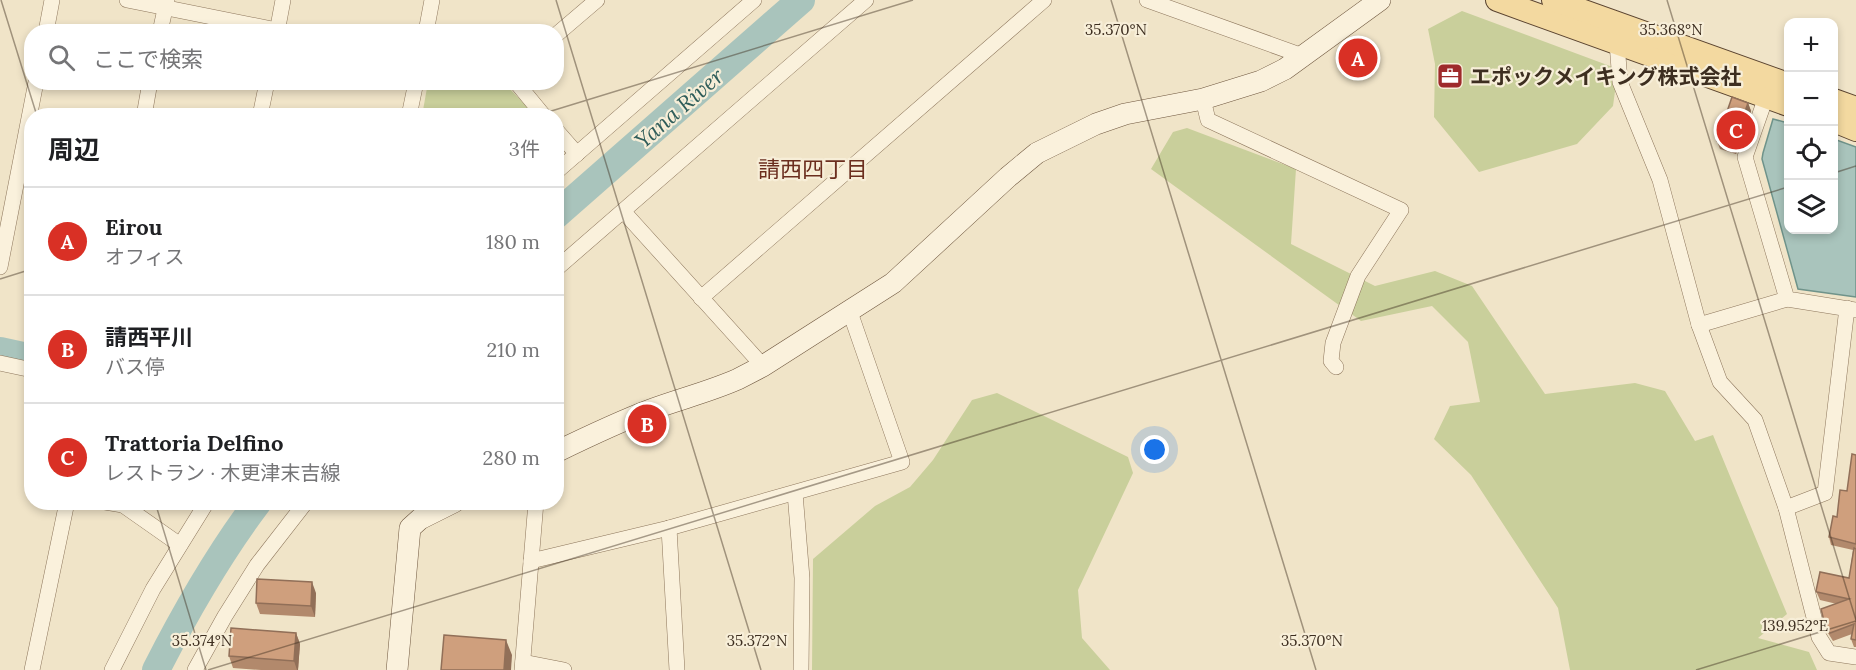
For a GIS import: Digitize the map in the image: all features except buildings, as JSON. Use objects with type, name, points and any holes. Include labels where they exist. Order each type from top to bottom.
[{"type":"main road","points":[[1497,0],[1784,104]]},
{"type":"main road","points":[[1553,0],[1784,83]]},
{"type":"main road","points":[[1838,102],[1856,108]]},
{"type":"main road","points":[[1838,123],[1856,130]]},
{"type":"street","points":[[48,24],[52,0]]},
{"type":"street","points":[[127,0],[166,4],[251,24]]},
{"type":"street","points":[[281,24],[283,0]]},
{"type":"street","points":[[428,24],[432,0]]},
{"type":"street","points":[[564,28],[597,0]]},
{"type":"street","points":[[564,165],[754,0]]},
{"type":"street","points":[[564,262],[866,0]]},
{"type":"street","points":[[701,298],[1044,0]]},
{"type":"street","points":[[1147,0],[1303,56]]},
{"type":"street","points":[[564,448],[652,409],[719,387],[763,366],[893,283],[1015,170],[1037,153],[1066,137],[1116,118],[1180,102],[1203,99],[1261,81],[1285,69],[1380,0]]},
{"type":"street","points":[[162,24],[166,4]]},
{"type":"street","points":[[1617,43],[1620,82],[1660,180],[1699,325],[1720,382],[1755,420],[1786,508],[1819,636],[1829,653],[1856,657]]},
{"type":"street","points":[[31,108],[34,90]]},
{"type":"street","points":[[145,108],[149,90]]},
{"type":"street","points":[[262,108],[265,90]]},
{"type":"street","points":[[411,108],[414,90]]},
{"type":"street","points":[[523,90],[537,108]]},
{"type":"street","points":[[1766,97],[1745,157],[1787,299]]},
{"type":"street","points":[[1203,99],[1208,120],[1401,210],[1358,276],[1333,343],[1331,361],[1336,367]]},
{"type":"street","points":[[564,139],[577,154]]},
{"type":"street","points":[[0,267],[24,144]]},
{"type":"street","points":[[623,211],[763,366]]},
{"type":"street","points":[[1699,325],[1787,299],[1851,309],[1825,493],[1786,508]]},
{"type":"street","points":[[531,561],[669,528],[902,462],[850,312]]},
{"type":"street","points":[[0,363],[24,368]]},
{"type":"street","points":[[795,493],[802,578],[801,670]]},
{"type":"street","points":[[33,670],[65,510]]},
{"type":"street","points":[[130,510],[180,545]]},
{"type":"street","points":[[112,670],[153,589],[202,510]]},
{"type":"street","points":[[195,670],[257,565],[300,510]]},
{"type":"street","points":[[397,670],[410,528],[420,519],[438,510]]},
{"type":"street","points":[[535,510],[522,666],[564,670]]},
{"type":"street","points":[[669,528],[677,670]]},
{"type":"green space","points":[[1462,11],[1618,69],[1613,106],[1577,144],[1479,172],[1434,117],[1435,64],[1428,29]]},
{"type":"green space","points":[[427,90],[511,90],[528,108],[423,108]]},
{"type":"green space","points":[[1187,128],[1296,169],[1291,244],[1375,286],[1435,271],[1472,286],[1545,394],[1635,383],[1665,391],[1695,441],[1713,435],[1787,614],[1758,638],[1809,652],[1817,670],[1570,670],[1558,608],[1471,475],[1434,439],[1450,406],[1480,402],[1468,342],[1432,306],[1361,321],[1151,169],[1173,132]]},
{"type":"green space","points":[[997,393],[1128,457],[1133,473],[1078,590],[1082,638],[1110,670],[812,670],[813,559],[875,506],[910,487],[933,460],[972,400]]},
{"type":"water","points":[[1773,119],[1784,122],[1784,234],[1838,234],[1838,140],[1856,147],[1856,297],[1798,289],[1762,159]]},
{"type":"waterway","name":"Yana River","points":[[564,208],[801,0]]},
{"type":"waterway","points":[[0,351],[24,356]]},
{"type":"waterway","name":"Yana River","points":[[156,670],[203,584],[252,510]]},
{"type":"place","name":"Eirou","points":[[1358,58]]},
{"type":"place","name":"エポックメイキング株式会社","points":[[1450,76]]},
{"type":"place","name":"Trattoria Delfino","points":[[1736,130]]},
{"type":"place","name":"請西平川","points":[[647,424]]},
{"type":"district","name":"請西四丁目","points":[[813,169]]}]
